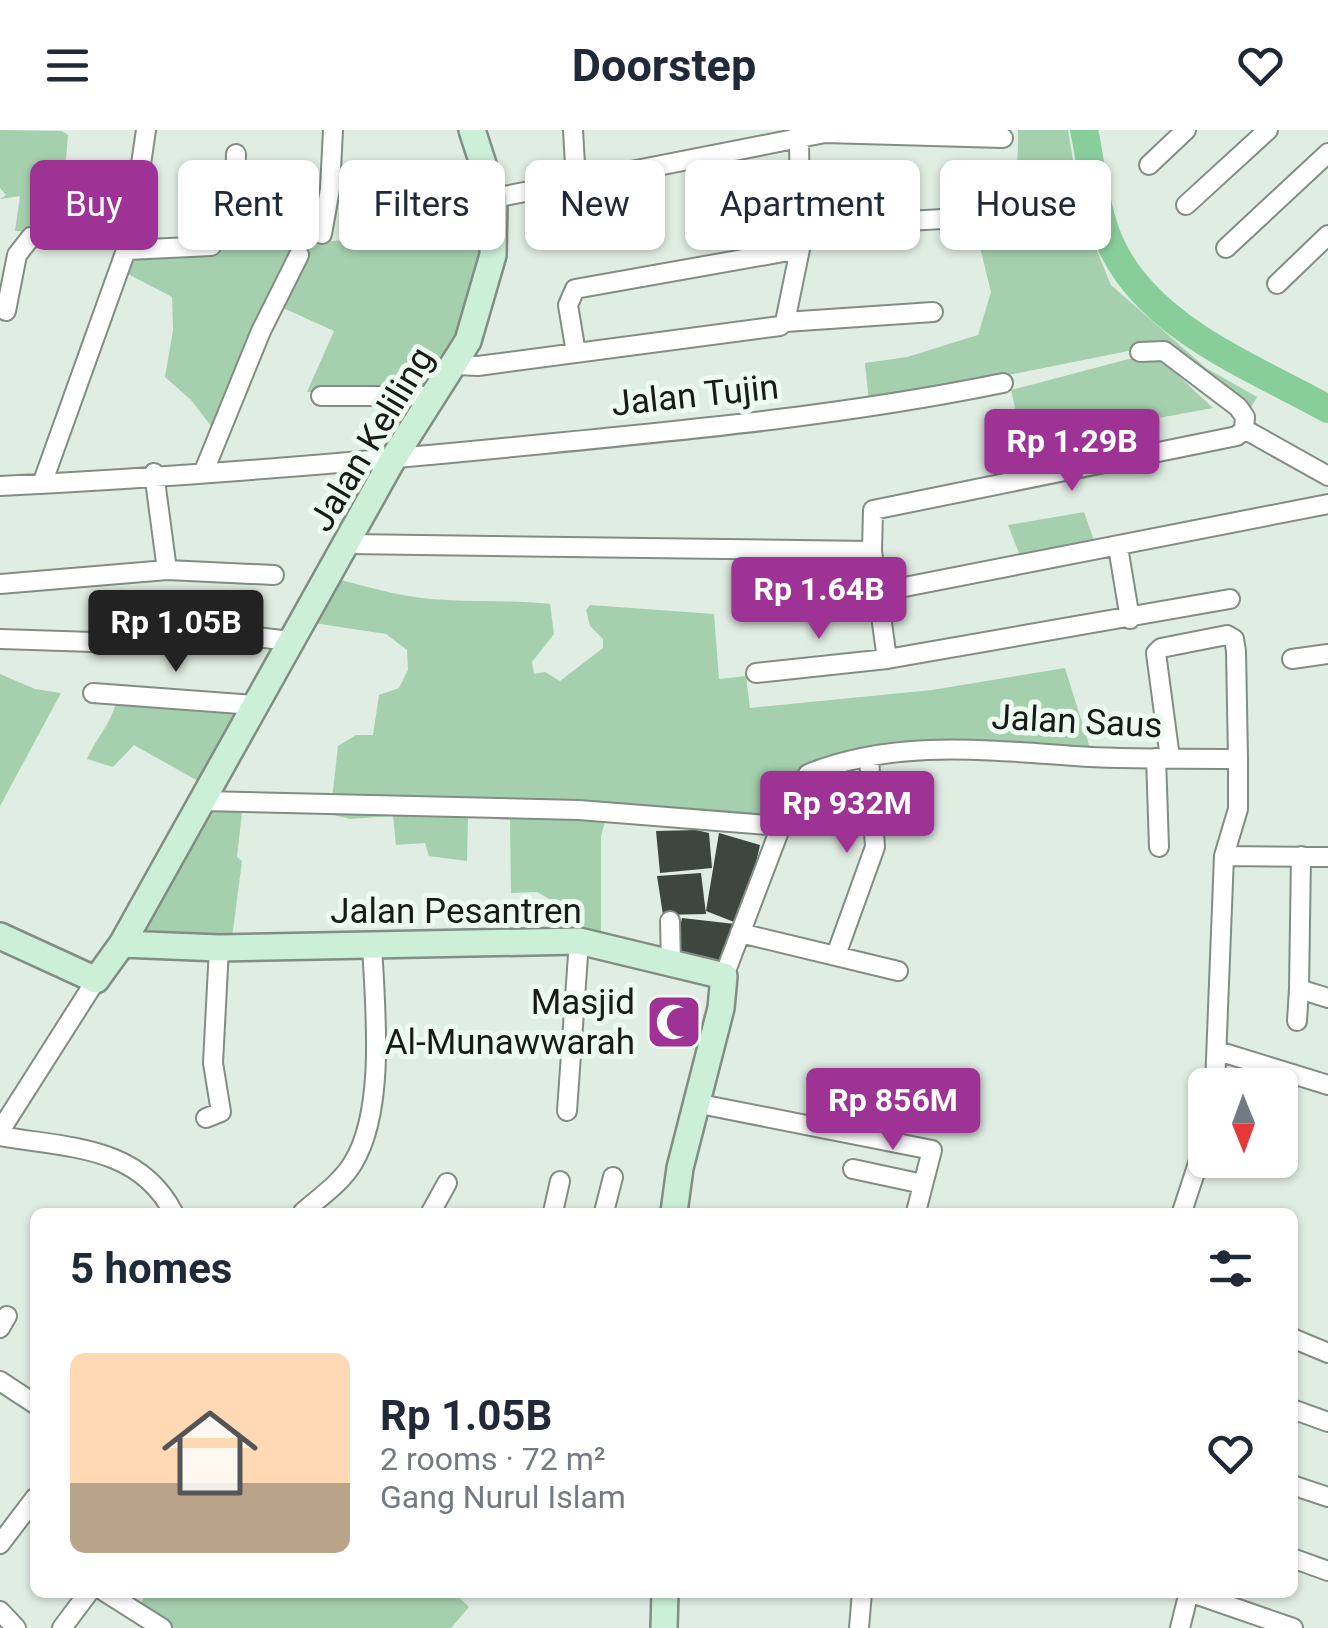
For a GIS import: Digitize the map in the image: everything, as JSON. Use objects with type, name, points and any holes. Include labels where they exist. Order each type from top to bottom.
[{"type":"street","points":[[142,160],[146,130]]},
{"type":"street","points":[[322,234],[330,189],[333,130]]},
{"type":"street","name":"Jalan Keliling","points":[[472,130],[482,160]]},
{"type":"street","points":[[573,130],[575,160]]},
{"type":"street","points":[[1149,165],[1186,130]]},
{"type":"street","points":[[1186,206],[1268,130]]},
{"type":"street","points":[[665,162],[799,133],[1003,138]]},
{"type":"street","points":[[799,133],[799,160]]},
{"type":"street","points":[[1226,248],[1328,153]]},
{"type":"street","points":[[236,154],[236,160]]},
{"type":"street","points":[[1277,284],[1328,235]]},
{"type":"street","points":[[6,311],[18,255],[23,242],[30,238]]},
{"type":"street","points":[[42,484],[127,250]]},
{"type":"street","name":"Jalan Keliling","points":[[96,980],[122,944],[289,641],[349,544],[393,459],[457,364],[489,271],[490,250]]},
{"type":"street","points":[[576,353],[568,305],[575,288],[794,250]]},
{"type":"street","points":[[785,322],[800,250]]},
{"type":"street","points":[[204,470],[261,331],[299,255]]},
{"type":"street","points":[[457,364],[773,330],[785,322],[934,312]]},
{"type":"street","points":[[887,659],[872,550],[873,510],[1236,436],[1244,428],[1245,417],[1238,407],[1164,351],[1140,352]]},
{"type":"street","name":"Jalan Tujin","points":[[0,486],[393,459],[875,408],[1003,384]]},
{"type":"street","points":[[320,396],[435,396]]},
{"type":"street","points":[[1244,428],[1328,476]]},
{"type":"street","points":[[154,473],[167,570]]},
{"type":"street","points":[[879,592],[1328,504]]},
{"type":"street","points":[[349,544],[872,550]]},
{"type":"street","points":[[1118,547],[1130,619]]},
{"type":"street","points":[[0,584],[167,570],[274,575]]},
{"type":"street","points":[[756,673],[887,659],[1230,599]]},
{"type":"street","points":[[0,639],[93,642],[192,629],[289,641]]},
{"type":"street","points":[[1158,848],[1163,758],[1156,653],[1161,648],[1227,635],[1234,639],[1236,651],[1238,809],[1224,856],[1217,1068]]},
{"type":"street","points":[[1292,659],[1328,654]]},
{"type":"street","points":[[107,706],[94,693],[254,705]]},
{"type":"street","name":"Jalan Saus","points":[[724,976],[781,826],[808,774],[868,758],[962,748],[1238,759]]},
{"type":"street","points":[[836,956],[875,846],[868,758]]},
{"type":"street","points":[[202,802],[579,810],[781,826]]},
{"type":"street","points":[[1224,856],[1328,856]]},
{"type":"street","points":[[1296,1021],[1301,856]]},
{"type":"street","points":[[670,921],[670,963]]},
{"type":"street","points":[[740,934],[898,972]]},
{"type":"street","points":[[0,936],[96,980],[0,1133],[126,1161],[162,1191],[171,1208]]},
{"type":"street","points":[[567,1111],[579,941]]},
{"type":"street","name":"Jalan Pesantren","points":[[122,944],[219,948],[579,941],[724,976]]},
{"type":"street","points":[[308,1208],[344,1176],[362,1145],[374,1058],[372,945]]},
{"type":"street","points":[[206,1118],[221,1112],[213,1063],[219,948]]},
{"type":"street","points":[[675,1208],[695,1103],[722,1008],[724,976]]},
{"type":"street","points":[[1298,989],[1328,998]]},
{"type":"street","points":[[1218,1052],[1328,1085]]},
{"type":"street","points":[[695,1103],[932,1150],[917,1208]]},
{"type":"street","points":[[853,1170],[923,1184]]},
{"type":"street","points":[[605,1208],[613,1177]]},
{"type":"street","points":[[1183,1208],[1193,1178]]},
{"type":"street","points":[[553,1208],[560,1181]]},
{"type":"street","points":[[433,1208],[447,1183]]},
{"type":"street","points":[[1298,1340],[1328,1353]]},
{"type":"street","points":[[0,1381],[30,1401]]},
{"type":"street","points":[[1298,1411],[1328,1422]]},
{"type":"street","points":[[1298,1487],[1328,1497]]},
{"type":"street","points":[[0,1544],[30,1505]]},
{"type":"street","points":[[1298,1560],[1328,1571]]},
{"type":"street","points":[[62,1628],[84,1598]]},
{"type":"street","points":[[114,1598],[162,1628]]},
{"type":"street","points":[[664,1628],[665,1598]]},
{"type":"street","points":[[859,1628],[862,1598]]},
{"type":"street","points":[[1180,1628],[1188,1598]]},
{"type":"street","points":[[1206,1598],[1293,1628]]},
{"type":"street","points":[[0,1611],[16,1628]]},
{"type":"green space","points":[[0,130],[62,131],[68,135],[66,160],[30,160],[30,231],[15,231],[20,196],[0,199],[6,195],[0,188]]},
{"type":"green space","points":[[1018,130],[1068,130],[1073,160],[1017,160]]},
{"type":"green space","points":[[339,240],[339,250],[486,250],[483,277],[433,391],[307,392],[334,331],[270,302],[215,431],[191,400],[165,377],[173,330],[172,297],[126,273],[130,255],[319,250],[319,242]]},
{"type":"green space","points":[[981,250],[1097,250],[1111,285],[1206,368],[1257,397],[1248,413],[1153,346],[869,403],[865,363],[907,357],[978,335],[991,292]]},
{"type":"green space","points":[[1148,354],[1168,366],[1213,408],[1023,443],[1011,390]]},
{"type":"green space","points":[[1084,512],[1096,546],[1022,561],[1008,525]]},
{"type":"green space","points":[[338,579],[419,598],[550,604],[554,634],[532,662],[534,674],[545,672],[560,681],[603,648],[603,639],[590,626],[586,610],[590,605],[714,614],[719,679],[746,676],[750,708],[932,690],[1065,668],[1090,748],[940,744],[899,746],[825,760],[797,772],[777,822],[609,808],[601,836],[601,939],[565,936],[558,904],[537,892],[511,893],[510,820],[468,817],[467,861],[429,856],[425,843],[396,845],[393,816],[350,819],[308,809],[332,799],[338,746],[356,735],[373,735],[379,695],[399,688],[408,670],[407,650],[386,634],[314,623]]},
{"type":"green space","points":[[0,674],[35,689],[61,693],[0,806]]},
{"type":"green space","points":[[116,702],[249,708],[208,779],[198,781],[134,745],[113,767],[87,759]]},
{"type":"green space","points":[[203,808],[242,812],[237,857],[242,861],[232,938],[149,943],[136,931]]},
{"type":"green space","points":[[143,1598],[459,1598],[469,1607],[451,1628],[174,1628],[140,1606]]},
{"type":"building","points":[[656,831],[709,833],[712,868],[660,873]]},
{"type":"building","points":[[719,833],[760,845],[753,877],[734,922],[706,911]]},
{"type":"building","points":[[701,873],[706,914],[663,915],[657,876]]},
{"type":"building","points":[[682,918],[735,924],[721,971],[673,959]]},
{"type":"waterway","points":[[1084,130],[1105,230],[1127,273],[1149,299],[1204,342],[1328,409]]},
{"type":"place","name":"Masjid Al-Munawwarah","points":[[674,1022]]}]
